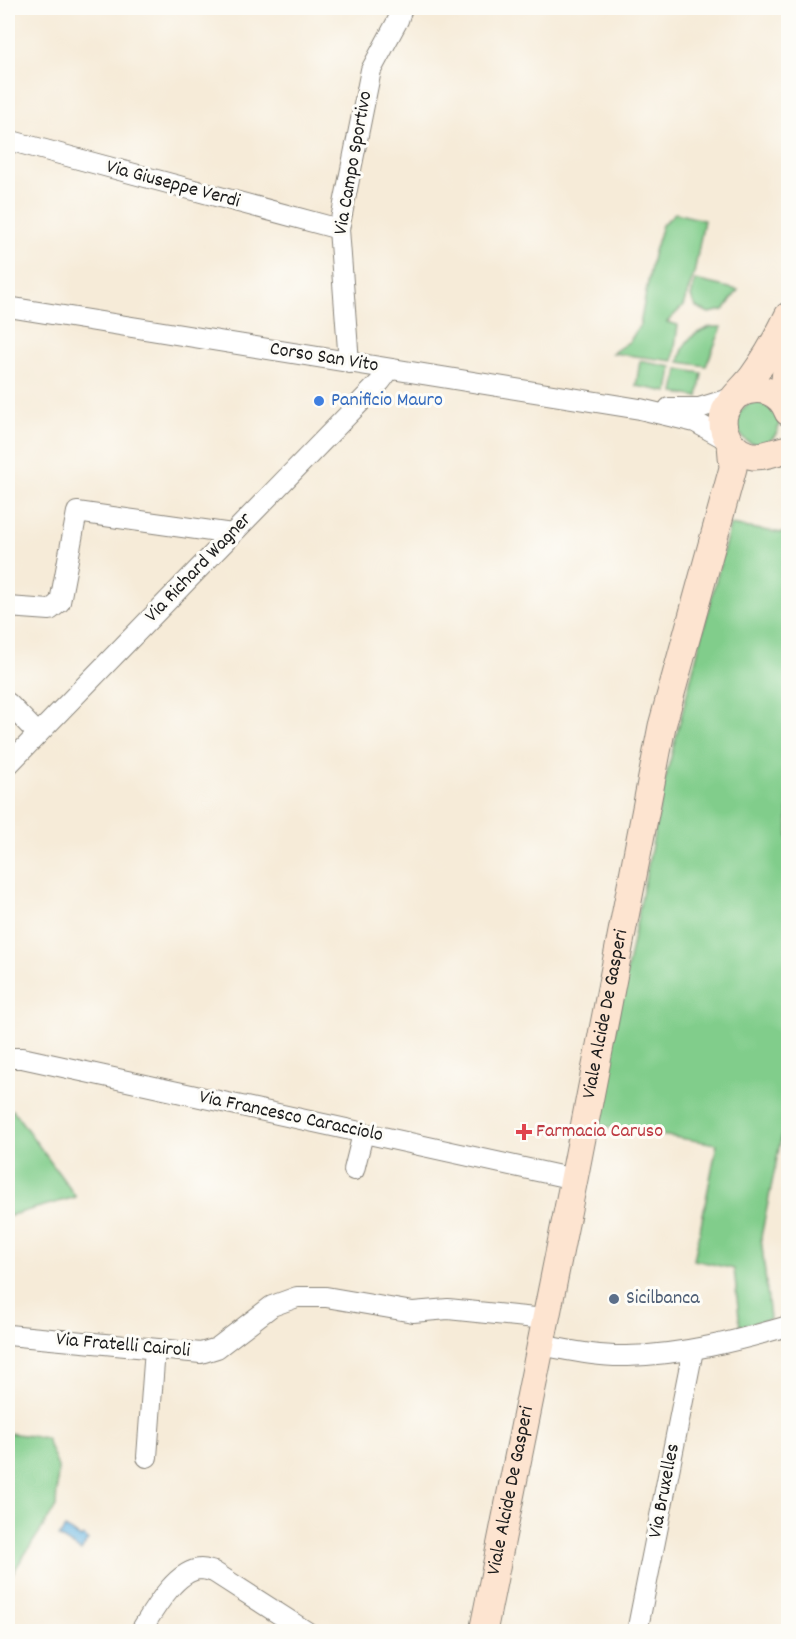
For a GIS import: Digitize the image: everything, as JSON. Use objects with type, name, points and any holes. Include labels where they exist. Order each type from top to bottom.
[{"type":"main road","points":[[714,542],[733,468],[730,442],[724,431],[723,420],[728,405],[775,343],[789,316]]},
{"type":"main road","points":[[714,542],[750,473],[783,426],[789,350]]},
{"type":"main road","points":[[737,396],[755,389],[767,390],[777,396],[783,426]]},
{"type":"main road","points":[[730,442],[744,453],[754,456],[783,426]]},
{"type":"main road","name":"Viale Alcide De Gasperi","points":[[483,1632],[662,726],[714,542]]},
{"type":"street","name":"Via Campo Sportivo","points":[[349,363],[339,229],[371,70],[402,8]]},
{"type":"street","name":"Via Giuseppe Verdi","points":[[8,140],[339,229]]},
{"type":"street","name":"Corso San Vito","points":[[8,308],[639,409]]},
{"type":"street","name":"Via Richard Wagner","points":[[8,765],[381,381],[390,369]]},
{"type":"street","points":[[639,409],[699,408],[737,396]]},
{"type":"street","points":[[639,409],[695,422],[730,442]]},
{"type":"street","points":[[8,607],[50,610],[60,602],[77,512],[232,534]]},
{"type":"street","points":[[8,703],[38,734]]},
{"type":"street","name":"Via Francesco Caracciolo","points":[[8,1058],[34,1060],[574,1179]]},
{"type":"street","points":[[354,1170],[363,1134]]},
{"type":"street","name":"Via Fratelli Cairoli","points":[[8,1335],[201,1353],[217,1347],[272,1306],[297,1297],[326,1297],[413,1312],[448,1309],[543,1332],[625,1356],[693,1350],[789,1326]]},
{"type":"street","points":[[147,1457],[154,1349]]},
{"type":"street","name":"Via Bruxelles","points":[[637,1632],[693,1350]]},
{"type":"street","points":[[140,1632],[167,1591],[182,1576],[201,1569],[214,1572],[307,1632]]},
{"type":"green space","points":[[675,213],[704,220],[694,274],[683,306],[667,322],[678,325],[673,361],[612,353],[630,341],[640,325],[653,255],[662,225]]},
{"type":"green space","points":[[695,280],[738,290],[724,310],[709,313],[696,307],[691,297]]},
{"type":"green space","points":[[710,327],[722,327],[706,366],[679,362],[689,340]]},
{"type":"green space","points":[[640,361],[672,367],[668,392],[636,386]]},
{"type":"green space","points":[[678,369],[702,373],[698,397],[674,393]]},
{"type":"green space","points":[[758,402],[773,408],[779,423],[773,438],[758,444],[743,438],[737,423],[743,408]]},
{"type":"green space","points":[[730,525],[788,534],[788,1104],[761,1237],[770,1319],[740,1326],[734,1269],[694,1260],[717,1144],[596,1125],[665,780]]},
{"type":"green space","points":[[13,1110],[76,1197],[8,1216],[8,1112]]},
{"type":"green space","points":[[8,1433],[46,1438],[58,1467],[56,1507],[8,1580]]},
{"type":"water","points":[[65,1528],[88,1540],[81,1551],[59,1537]]},
{"type":"place","name":"Panificio Mauro","points":[[319,401]]},
{"type":"place","name":"Farmacia Caruso","points":[[524,1132]]},
{"type":"place","name":"Sicilbanca","points":[[614,1299]]}]
